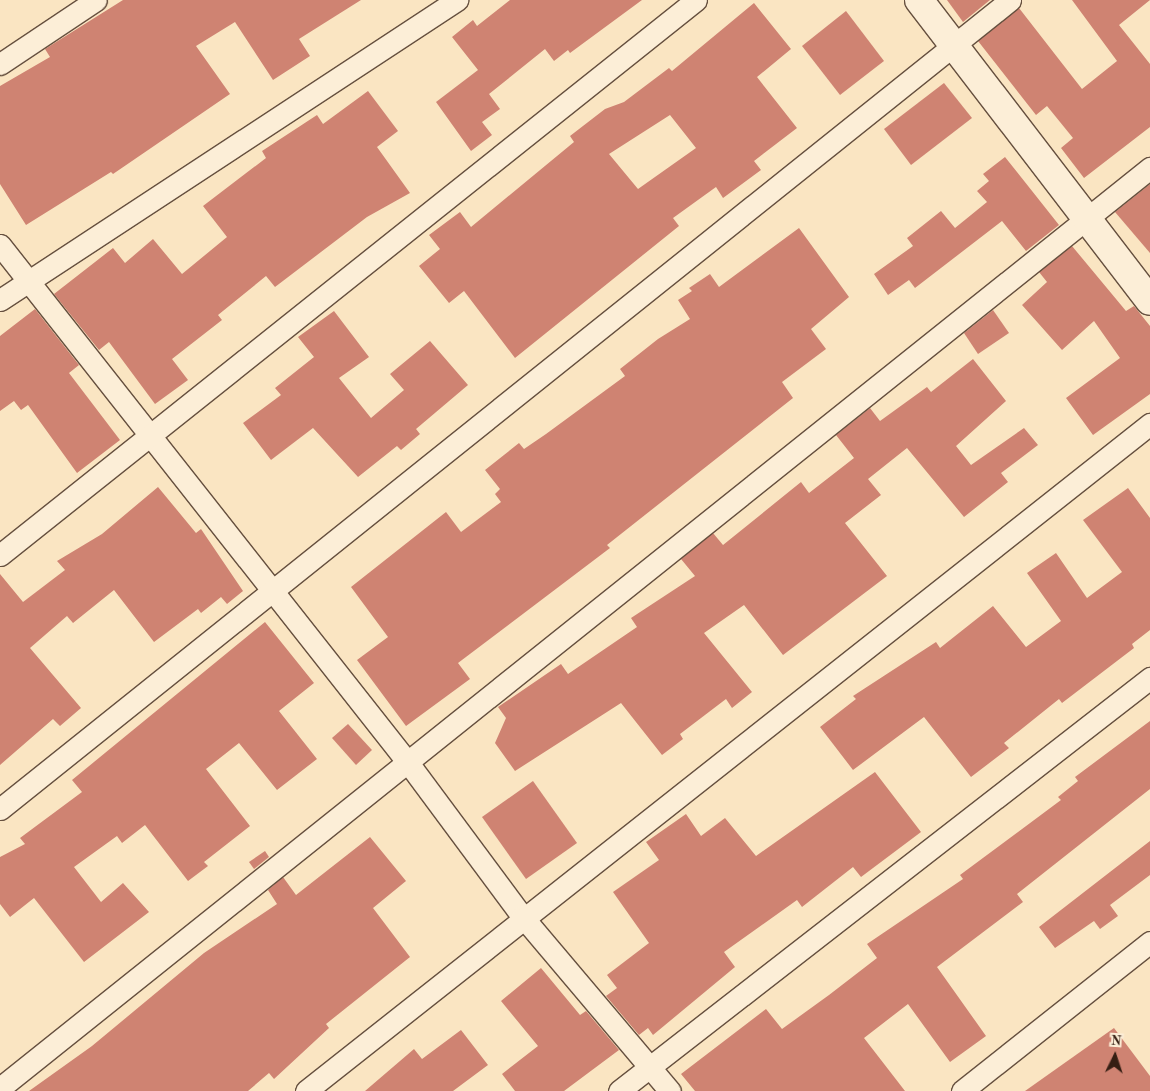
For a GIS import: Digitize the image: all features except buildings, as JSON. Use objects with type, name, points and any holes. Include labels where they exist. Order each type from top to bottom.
[{"type":"street","points":[[0,64],[96,0]]},
{"type":"street","points":[[0,300],[457,0]]},
{"type":"street","points":[[0,555],[696,0]]},
{"type":"street","points":[[919,0],[1150,301]]},
{"type":"street","points":[[0,809],[1010,0]]},
{"type":"street","points":[[0,1088],[408,764],[1150,168]]},
{"type":"street","points":[[0,245],[27,282],[151,434],[274,591],[408,764],[522,916],[670,1091]]},
{"type":"street","points":[[306,1091],[522,916],[1150,424]]},
{"type":"street","points":[[619,1091],[1150,678]]},
{"type":"street","points":[[962,1091],[1150,942]]}]
